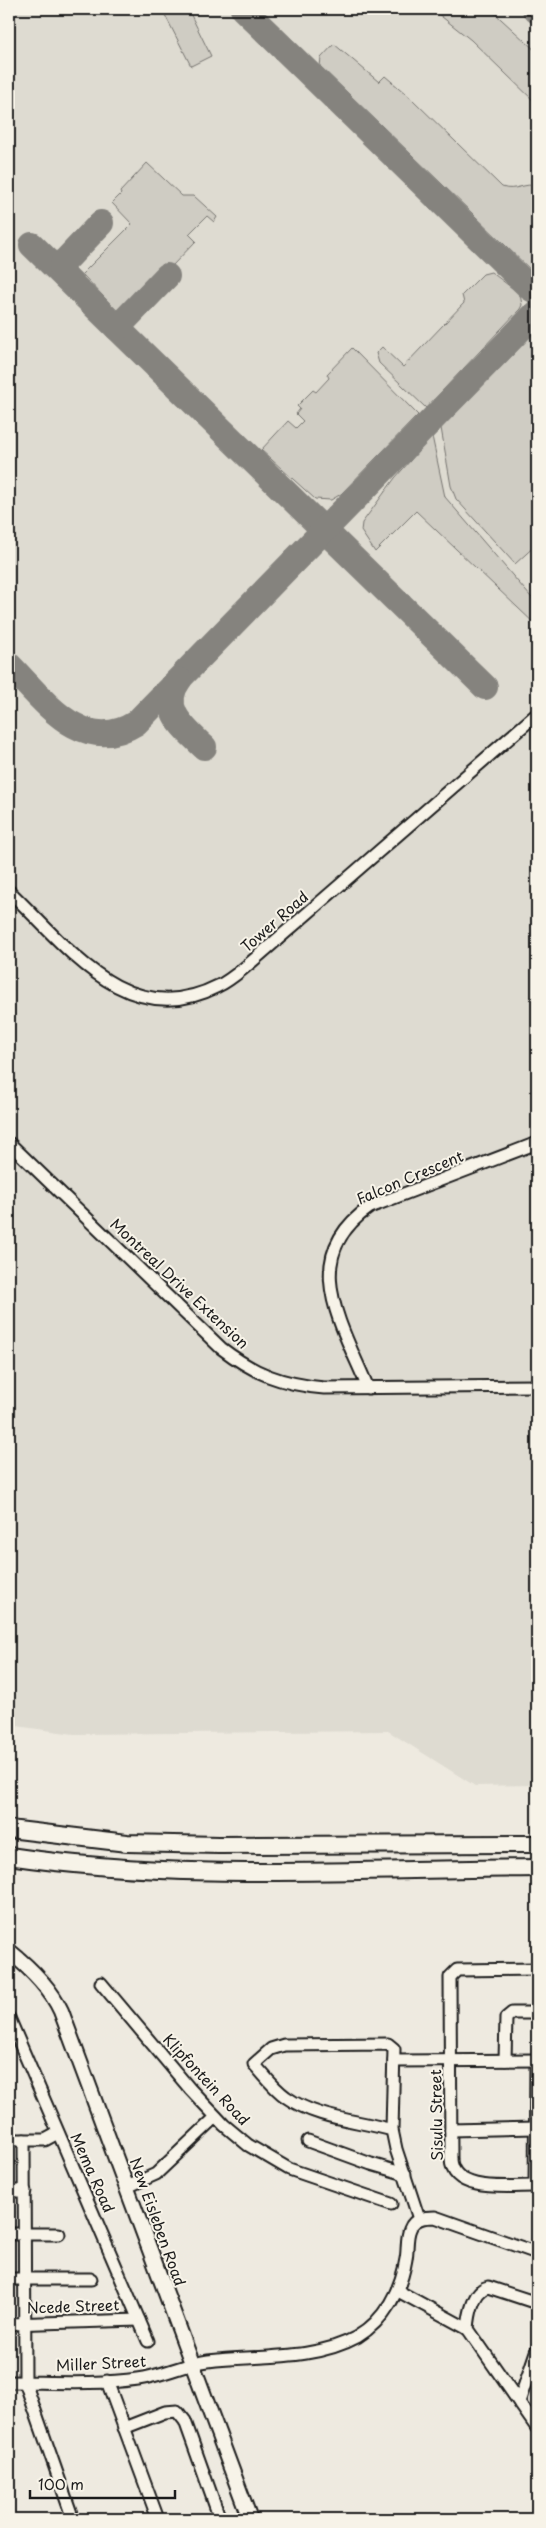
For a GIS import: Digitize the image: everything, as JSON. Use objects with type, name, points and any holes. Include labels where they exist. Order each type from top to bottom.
[{"type":"highway","points":[[11,1828],[127,1843],[219,1846],[537,1844]]},
{"type":"highway","points":[[9,1856],[82,1865],[182,1872],[537,1868]]},
{"type":"main road","name":"New Eisleben Road","points":[[9,1951],[34,1974],[59,2006],[250,2519]]},
{"type":"street","name":"Tower Road","points":[[9,891],[86,966],[110,984],[124,991],[142,996],[159,998],[194,995],[218,986],[249,964],[537,714]]},
{"type":"street","name":"Montreal Drive Extension","points":[[9,1143],[204,1332],[238,1361],[274,1380],[296,1385],[368,1388],[537,1386]]},
{"type":"street","name":"Falcon Crescent","points":[[368,1388],[347,1338],[330,1288],[328,1275],[331,1262],[344,1230],[355,1218],[370,1208],[537,1143]]},
{"type":"street","name":"Sisulu Street","points":[[536,2186],[478,2185],[464,2180],[454,2171],[452,2165],[451,2130],[450,1977],[452,1972],[457,1970],[537,1969]]},
{"type":"street","name":"Klipfontein Road","points":[[101,1983],[216,2116],[248,2146],[289,2169],[391,2204]]},
{"type":"street","points":[[505,2060],[506,2018],[512,2013],[537,2013]]},
{"type":"street","name":"Mema Road","points":[[9,2018],[148,2341]]},
{"type":"street","points":[[392,2130],[322,2114],[302,2105],[277,2090],[254,2064],[277,2046],[336,2043],[388,2044],[394,2049],[392,2130],[396,2149],[419,2219]]},
{"type":"street","points":[[394,2061],[537,2060],[536,2186]]},
{"type":"street","points":[[127,2187],[156,2174],[216,2116]]},
{"type":"street","points":[[451,2130],[535,2128]]},
{"type":"street","points":[[9,2140],[45,2140],[58,2133]]},
{"type":"street","points":[[24,2140],[26,2382],[30,2399],[73,2519]]},
{"type":"street","points":[[308,2141],[405,2174]]},
{"type":"street","points":[[9,2191],[25,2191]]},
{"type":"street","points":[[537,2253],[435,2217],[419,2219],[410,2229],[403,2275],[398,2291],[468,2329],[537,2428]]},
{"type":"street","points":[[9,2234],[59,2234]]},
{"type":"street","points":[[9,2279],[91,2279]]},
{"type":"street","points":[[468,2329],[468,2320],[478,2292],[483,2288],[488,2287],[537,2302]]},
{"type":"street","name":"Miller Street","points":[[9,2382],[140,2379],[192,2364],[309,2352],[344,2343],[358,2336],[379,2318],[398,2291]]},
{"type":"street","name":"Ncede Street","points":[[9,2324],[139,2320]]},
{"type":"street","points":[[519,2402],[537,2349]]},
{"type":"street","points":[[107,2381],[158,2519]]},
{"type":"street","points":[[124,2428],[165,2412],[178,2411],[185,2421],[220,2519]]},
{"type":"shaded area","points":[[9,9],[537,9],[537,1785],[475,1786],[388,1731],[74,1734],[9,1725]]},
{"type":"shaded area","points":[[162,9],[188,9],[211,56],[191,66]]},
{"type":"shaded area","points":[[432,9],[490,9],[537,52],[537,104],[471,40]]},
{"type":"shaded area","points":[[334,44],[379,82],[385,76],[412,99],[502,187],[537,186],[537,276],[320,66],[321,58]]},
{"type":"shaded area","points":[[147,163],[182,196],[194,196],[217,217],[214,222],[207,216],[189,234],[196,241],[123,317],[82,274],[132,224],[112,203]]},
{"type":"shaded area","points":[[491,272],[520,294],[522,305],[426,408],[379,363],[376,353],[382,347],[403,367],[464,303],[462,295],[483,274]]},
{"type":"shaded area","points":[[537,330],[537,544],[515,564],[456,499],[451,486],[441,428]]},
{"type":"shaded area","points":[[352,348],[418,415],[341,494],[331,500],[315,499],[261,450],[288,421],[296,428],[303,421],[296,414],[300,409],[297,406],[313,390],[316,392],[329,378],[327,374]]},
{"type":"shaded area","points":[[432,436],[445,497],[537,604],[537,626],[416,511],[375,552],[361,531],[362,523],[395,478]]},
{"type":"taxiway","points":[[243,9],[530,288],[537,292]]},
{"type":"taxiway","points":[[65,277],[62,270],[64,262],[101,223]]},
{"type":"taxiway","points":[[32,245],[485,687]]},
{"type":"taxiway","points":[[117,328],[167,276]]},
{"type":"taxiway","points":[[9,665],[50,707],[65,720],[81,729],[98,733],[116,732],[136,723],[537,312]]},
{"type":"taxiway","points":[[179,680],[173,690],[171,700],[173,709],[182,725],[204,747]]}]
